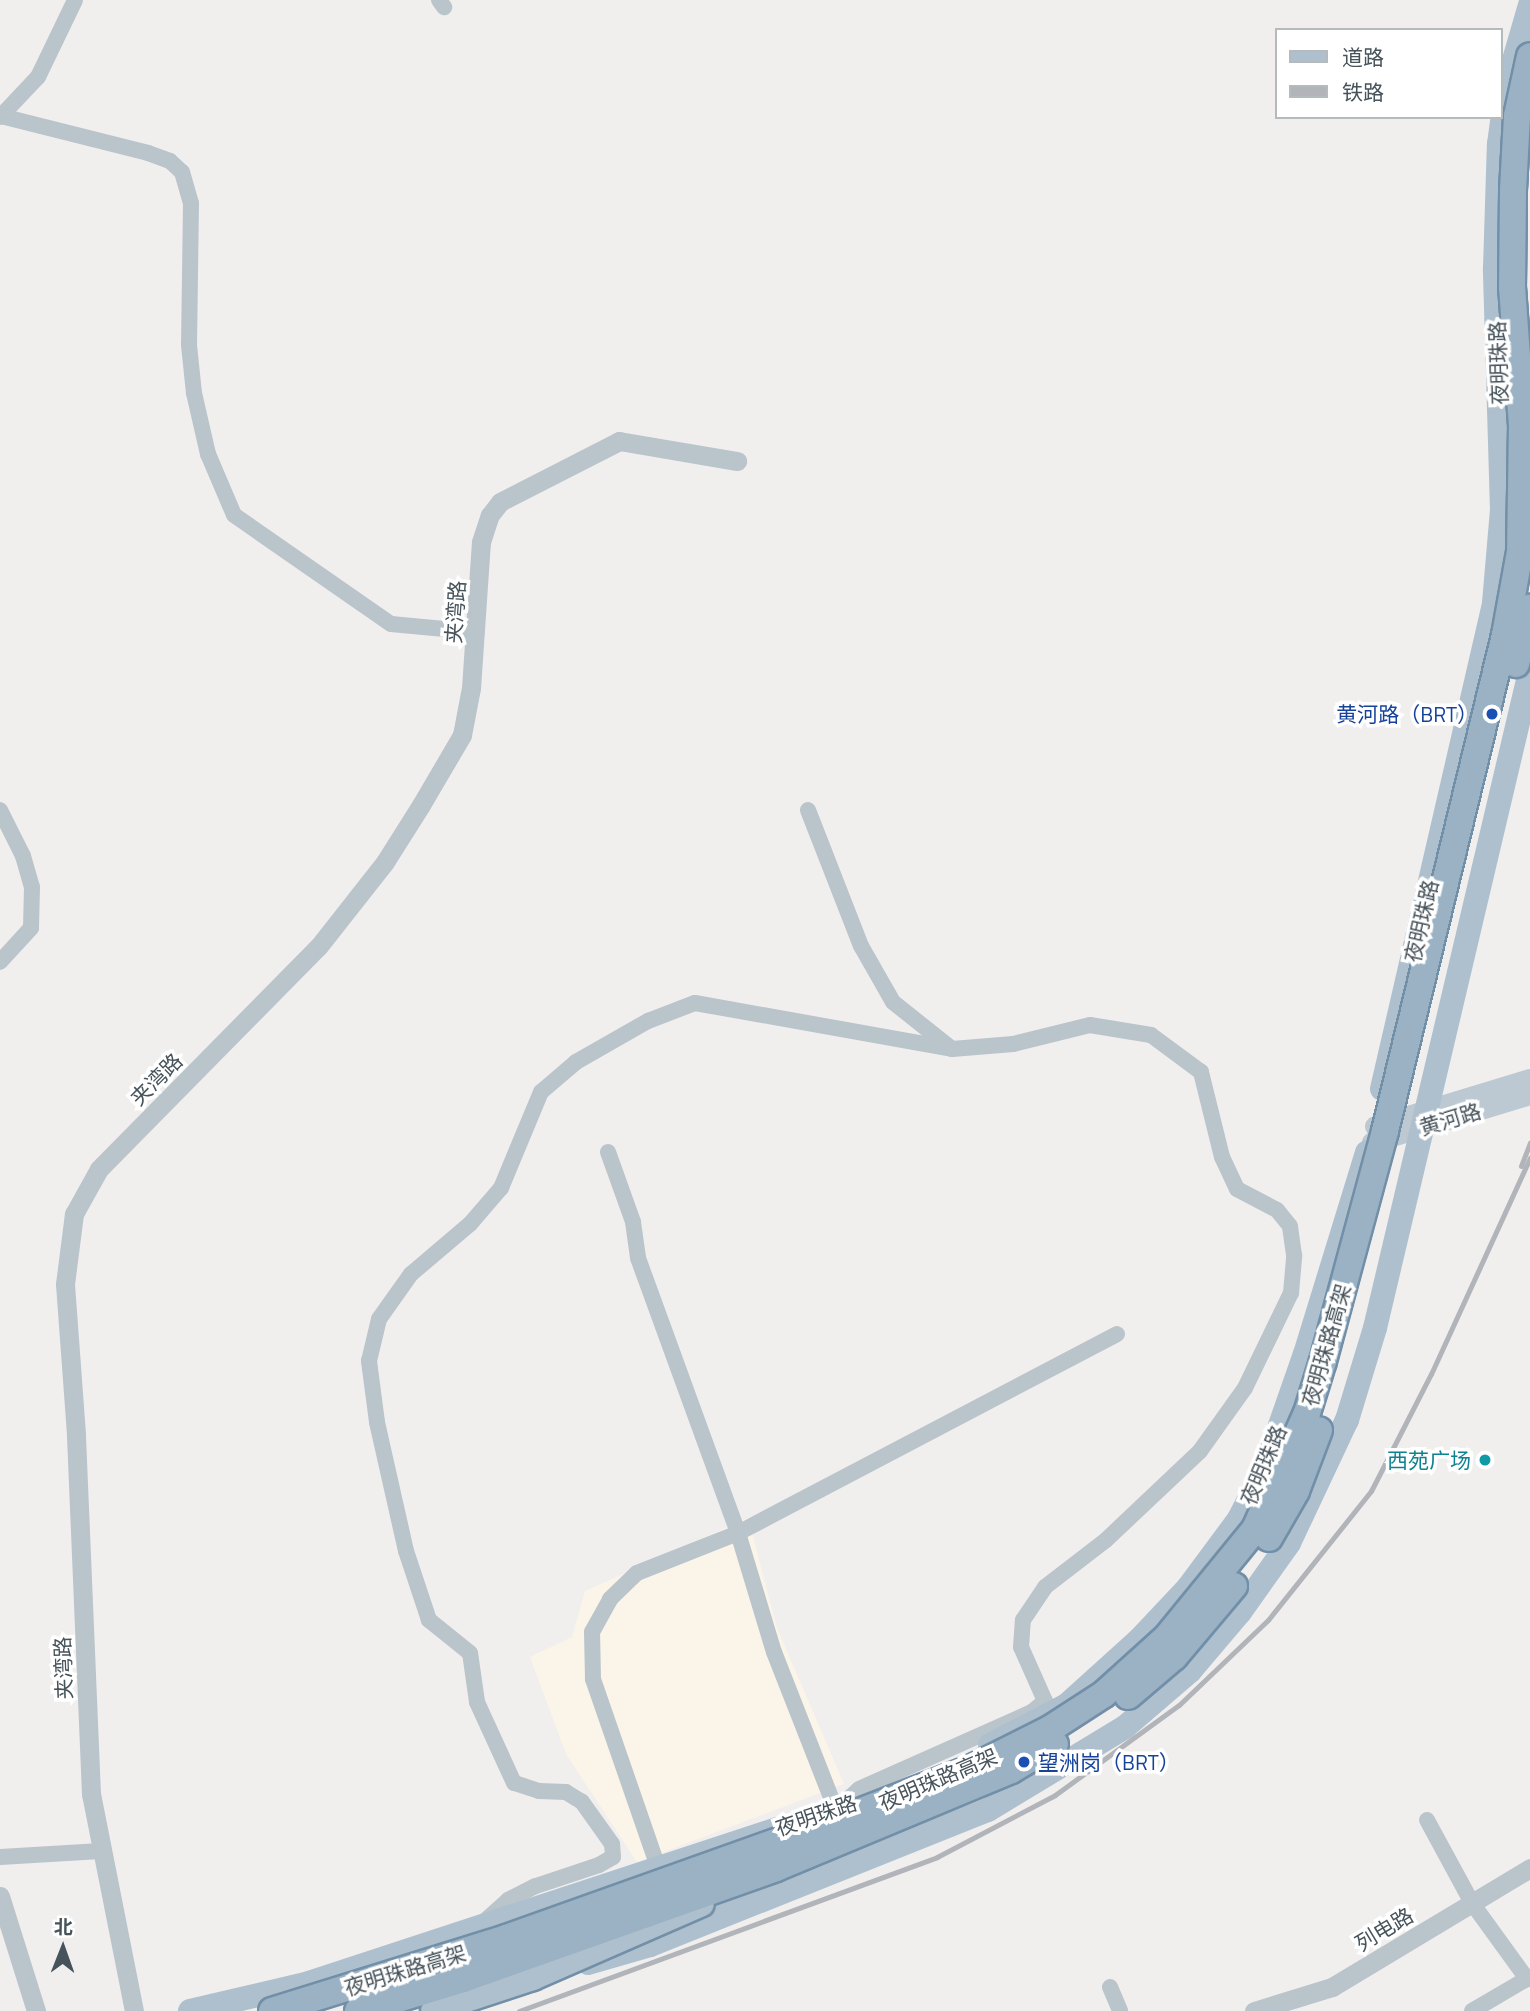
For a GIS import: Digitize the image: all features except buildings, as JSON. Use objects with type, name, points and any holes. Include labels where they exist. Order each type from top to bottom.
[{"type":"highway","name":"夜明珠路高架","points":[[272,2011],[506,1938],[841,1819],[970,1769],[1050,1730],[1104,1694],[1167,1637],[1255,1530],[1307,1413],[1323,1361],[1385,1131],[1505,635],[1520,552],[1522,438],[1512,288],[1513,190],[1517,116],[1530,55]]},
{"type":"highway","name":"夜明珠路高架","points":[[358,2011],[476,1975],[776,1868],[1011,1770],[1109,1712],[1174,1657],[1264,1548],[1296,1491],[1343,1357],[1530,608]]},
{"type":"main road","name":"夜明珠路","points":[[190,2011],[309,1983],[474,1932],[658,1867],[836,1810],[966,1758],[1067,1705],[1188,1588],[1239,1519],[1265,1468],[1372,1134],[1493,603],[1502,510],[1494,268],[1499,144],[1507,84],[1530,5]]},
{"type":"main road","points":[[1494,268],[1530,266]]},
{"type":"main road","points":[[415,2011],[650,1945],[988,1810],[1125,1727],[1190,1671],[1240,1612],[1289,1543],[1319,1487],[1348,1420],[1375,1328],[1530,672]]},
{"type":"main road","name":"黄河路","points":[[1423,1119],[1530,1079]]},
{"type":"main road","name":"黄河路","points":[[1372,1134],[1530,1094]]},
{"type":"main road","points":[[433,2011],[533,1978],[776,1868]]},
{"type":"street","points":[[75,0],[38,77],[1,117],[148,153],[170,161],[182,172],[191,202],[189,345],[194,393],[208,454],[234,515],[391,624],[477,632]]},
{"type":"street","name":"夹湾路","points":[[134,2011],[90,1794],[76,1434],[65,1284],[74,1214],[99,1169],[319,946],[385,862],[462,736],[477,632],[481,542],[490,515],[500,502],[619,442],[737,461]]},
{"type":"street","points":[[0,810],[23,856],[32,887],[32,928],[0,962]]},
{"type":"street","points":[[808,810],[861,946],[893,1002],[952,1049]]},
{"type":"street","points":[[474,1932],[508,1900],[613,1857],[612,1844],[582,1802],[566,1792],[539,1791],[514,1783],[477,1702],[470,1653],[429,1620],[406,1551],[377,1422],[369,1361],[379,1319],[411,1274],[470,1224],[501,1188],[541,1092],[576,1062],[648,1021],[695,1003],[952,1049],[1013,1044],[1090,1024],[1151,1035],[1181,1054],[1201,1072],[1222,1157],[1237,1189],[1277,1210],[1290,1226],[1294,1255],[1291,1293],[1245,1388],[1200,1451],[1106,1540],[1045,1587],[1023,1620],[1021,1647],[1045,1701],[1032,1712],[859,1789],[836,1810],[774,1652],[738,1533],[638,1258],[633,1222],[608,1153]]},
{"type":"street","points":[[658,1867],[593,1679],[592,1632],[610,1599],[637,1573],[738,1533],[1117,1334]]},
{"type":"street","points":[[1427,1820],[1472,1903],[1529,1978],[1472,2011]]},
{"type":"street","points":[[0,1857],[101,1851]]},
{"type":"street","name":"列电路","points":[[1254,2011],[1332,1987],[1530,1868]]},
{"type":"street","points":[[0,1896],[36,2011]]},
{"type":"street","points":[[1110,1987],[1120,2011]]},
{"type":"shaded area","points":[[748,1518],[777,1628],[844,1784],[637,1862],[566,1754],[530,1657],[572,1637],[585,1591]]},
{"type":"railway","points":[[1521,1166],[1530,1143]]},
{"type":"railway","points":[[519,2011],[937,1857],[1055,1795],[1179,1705],[1268,1620],[1371,1491],[1431,1374],[1530,1158]]},
{"type":"place","name":"黄河路（BRT）","points":[[1492,714]]},
{"type":"place","name":"西苑广场","points":[[1485,1460]]},
{"type":"place","name":"望洲岗（BRT）","points":[[1024,1762]]}]
